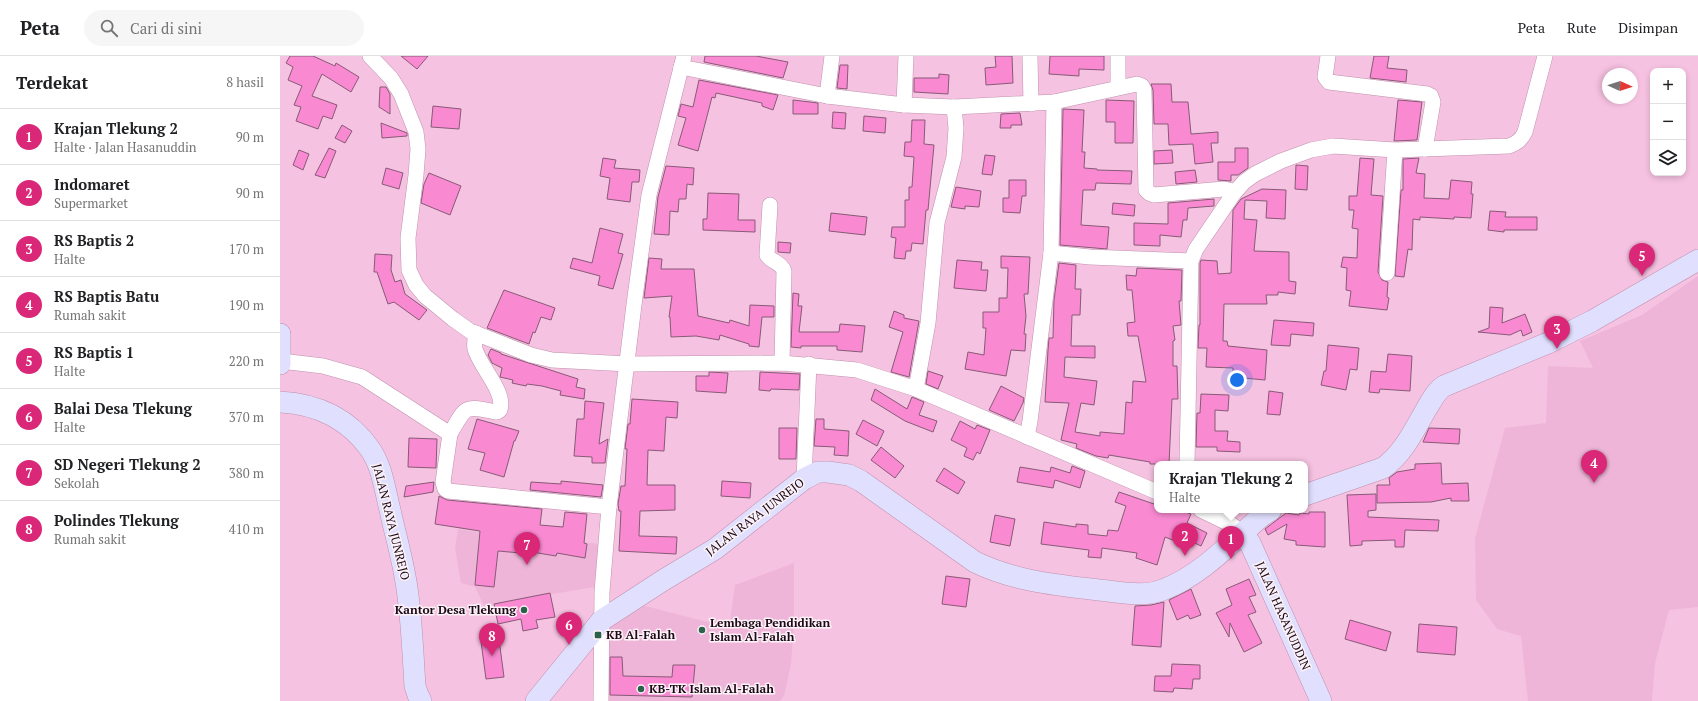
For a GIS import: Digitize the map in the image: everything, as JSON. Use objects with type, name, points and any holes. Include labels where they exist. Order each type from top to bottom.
[{"type":"street","points":[[370,56],[391,78],[401,94],[416,132],[418,149],[408,238],[410,270],[416,285],[425,296],[453,319],[476,333],[531,355],[552,360],[628,364],[782,363],[809,364],[857,370],[916,389],[1154,491]]},
{"type":"street","points":[[827,96],[832,56]]},
{"type":"street","points":[[904,105],[906,56]]},
{"type":"street","points":[[1030,56],[1031,104]]},
{"type":"street","points":[[1118,56],[1118,87]]},
{"type":"street","points":[[1328,56],[1325,77],[1329,82],[1427,94],[1431,96],[1434,102],[1425,149]]},
{"type":"street","points":[[1187,461],[1191,261],[1196,249],[1234,193],[1244,182],[1267,166],[1311,150],[1333,146],[1395,150],[1509,146],[1516,144],[1521,140],[1525,132],[1545,56]]},
{"type":"street","points":[[601,701],[602,592],[609,507],[649,195],[683,62],[827,96],[904,105],[954,107],[1054,102],[1137,84],[1142,86],[1144,90],[1146,190],[1149,194],[1154,195],[1224,189],[1234,193]]},
{"type":"street","points":[[1027,437],[1051,253],[1054,102]]},
{"type":"street","points":[[916,389],[928,323],[937,223],[954,157],[956,128],[954,107]]},
{"type":"street","points":[[1387,272],[1395,150]]},
{"type":"street","points":[[770,205],[767,254],[768,257],[782,266],[784,271],[782,363]]},
{"type":"street","points":[[1051,253],[1191,261]]},
{"type":"street","points":[[1308,494],[1383,468],[1393,461],[1402,451],[1436,394],[1444,386],[1548,343],[1592,321],[1698,260]]},
{"type":"street","points":[[476,333],[476,350],[500,396],[501,406],[500,410],[497,412],[470,408],[461,415],[450,434],[443,482],[445,489],[448,491],[609,507]]},
{"type":"street","points":[[280,334],[280,363],[330,368],[362,377],[450,434]]},
{"type":"street","points":[[804,479],[809,364]]},
{"type":"street","name":"JALAN RAYA JUNREJO","points":[[280,402],[298,404],[326,411],[337,417],[361,438],[378,462],[408,594],[415,686],[422,701]]},
{"type":"street","name":"JALAN RAYA JUNREJO","points":[[536,701],[602,620],[715,549],[804,479],[818,472],[849,475],[861,481],[975,562],[1003,574],[1063,586],[1142,594],[1162,590],[1183,580],[1205,565],[1267,513]]},
{"type":"street","points":[[1208,513],[1243,532]]},
{"type":"street","name":"JALAN HASANUDDIN","points":[[1243,532],[1250,543],[1321,701]]},
{"type":"shaded area","points":[[1698,276],[1698,607],[1669,610],[1655,663],[1652,701],[1528,701],[1521,636],[1497,629],[1476,600],[1475,538],[1505,428],[1546,423],[1548,366],[1593,368],[1580,341],[1642,315]]},
{"type":"shaded area","points":[[458,529],[501,535],[528,534],[599,544],[594,587],[484,606],[475,587],[461,583],[455,548]]},
{"type":"shaded area","name":"Lembaga Pendidikan Islam Al-Falah","points":[[794,563],[794,622],[791,664],[784,696],[780,701],[605,701],[606,637],[614,620],[634,603],[707,622],[730,621],[735,585]]},
{"type":"building","points":[[290,56],[313,56],[335,66],[336,63],[359,77],[351,92],[322,74],[312,96],[337,105],[332,119],[323,116],[318,129],[296,121],[301,107],[294,105],[302,86],[288,80],[293,67],[286,63]]},
{"type":"building","points":[[401,56],[428,56],[417,69]]},
{"type":"building","points":[[705,56],[756,56],[788,62],[783,78],[704,62]]},
{"type":"building","points":[[995,56],[1012,56],[1013,83],[986,85],[985,68],[996,67]]},
{"type":"building","points":[[1050,56],[1104,56],[1104,70],[1079,69],[1079,76],[1049,74]]},
{"type":"building","points":[[1374,56],[1389,56],[1387,68],[1407,70],[1406,82],[1370,78]]},
{"type":"building","points":[[840,65],[848,65],[847,89],[837,88]]},
{"type":"building","points":[[939,74],[949,75],[948,94],[914,92],[914,78],[939,78]]},
{"type":"building","points":[[699,80],[778,95],[773,110],[762,106],[762,103],[716,93],[715,98],[712,97],[698,151],[678,145],[686,118],[678,116],[681,104],[693,107]]},
{"type":"building","points":[[1151,84],[1171,84],[1172,102],[1188,102],[1191,134],[1218,132],[1218,143],[1211,143],[1213,162],[1195,164],[1193,144],[1169,145],[1168,124],[1154,124],[1153,90]]},
{"type":"building","points":[[380,87],[386,87],[390,94],[390,114],[379,107]]},
{"type":"building","points":[[793,100],[818,103],[818,114],[793,114]]},
{"type":"building","points":[[1106,100],[1134,101],[1133,143],[1115,143],[1115,122],[1106,122]]},
{"type":"building","points":[[1398,100],[1422,102],[1417,140],[1394,141]]},
{"type":"building","points":[[433,106],[461,109],[459,129],[431,127]]},
{"type":"building","points":[[1063,109],[1084,110],[1082,152],[1085,152],[1084,168],[1132,171],[1131,184],[1096,183],[1095,190],[1083,190],[1081,225],[1109,227],[1107,249],[1060,245]]},
{"type":"building","points":[[833,112],[846,113],[845,129],[832,128]]},
{"type":"building","points":[[1020,113],[1022,125],[1011,125],[1011,128],[1000,128],[1001,114]]},
{"type":"building","points":[[864,116],[886,118],[885,133],[863,131]]},
{"type":"building","points":[[912,120],[925,120],[924,144],[934,145],[928,210],[926,210],[923,244],[912,243],[911,251],[906,251],[905,259],[894,258],[896,238],[891,237],[892,227],[905,227],[905,200],[909,200],[909,187],[912,187],[914,157],[904,156],[905,142],[911,142]]},
{"type":"building","points":[[381,123],[407,133],[407,136],[382,138]]},
{"type":"building","points":[[342,125],[352,131],[345,143],[335,138]]},
{"type":"building","points":[[329,148],[336,151],[325,178],[315,175]]},
{"type":"building","points":[[1235,148],[1248,148],[1248,168],[1238,175],[1231,175],[1231,181],[1218,180],[1218,162],[1235,162]]},
{"type":"building","points":[[299,150],[309,154],[303,170],[293,165]]},
{"type":"building","points":[[1172,150],[1173,163],[1154,164],[1154,151]]},
{"type":"building","points":[[985,155],[995,156],[992,175],[982,174]]},
{"type":"building","points":[[603,158],[616,160],[614,168],[640,170],[639,182],[632,182],[630,202],[607,199],[610,178],[600,176]]},
{"type":"building","points":[[1360,158],[1374,159],[1371,195],[1383,196],[1378,272],[1382,280],[1388,282],[1387,297],[1389,298],[1387,310],[1349,306],[1351,291],[1346,290],[1347,268],[1341,267],[1343,257],[1357,258],[1358,229],[1352,228],[1354,210],[1349,210],[1349,196],[1357,196]]},
{"type":"building","points":[[1419,158],[1416,173],[1425,174],[1424,198],[1449,199],[1451,180],[1472,182],[1471,194],[1473,194],[1471,218],[1454,217],[1454,219],[1420,217],[1420,220],[1413,219],[1412,250],[1408,249],[1404,277],[1395,276],[1401,190],[1403,190],[1403,159]]},
{"type":"building","points":[[1296,165],[1308,166],[1307,190],[1295,189]]},
{"type":"building","points":[[666,166],[694,168],[693,185],[687,184],[686,199],[679,199],[678,212],[670,211],[669,235],[654,234],[658,197]]},
{"type":"building","points":[[386,168],[403,173],[399,189],[382,184]]},
{"type":"building","points":[[1195,170],[1197,182],[1176,184],[1175,172]]},
{"type":"building","points":[[429,173],[461,186],[450,215],[421,203],[424,184]]},
{"type":"building","points":[[1009,180],[1026,180],[1026,196],[1022,196],[1020,213],[1003,212],[1003,198],[1009,198]]},
{"type":"building","points":[[956,187],[981,191],[979,207],[965,206],[965,209],[951,207]]},
{"type":"building","points":[[1262,189],[1286,190],[1285,219],[1266,218],[1267,201],[1245,200],[1244,219],[1257,220],[1254,251],[1289,252],[1289,281],[1296,282],[1295,294],[1278,292],[1278,295],[1266,295],[1267,304],[1224,304],[1223,341],[1227,341],[1228,346],[1267,350],[1265,380],[1233,377],[1233,368],[1206,367],[1207,348],[1198,348],[1200,325],[1201,260],[1217,261],[1218,274],[1231,273],[1233,210],[1241,199]]},
{"type":"building","points":[[708,193],[739,194],[738,220],[755,220],[755,232],[703,230],[703,219],[707,219]]},
{"type":"building","points":[[1214,199],[1214,206],[1188,208],[1187,220],[1183,220],[1181,237],[1160,235],[1160,246],[1134,245],[1134,223],[1168,224],[1168,203]]},
{"type":"building","points":[[1113,203],[1135,205],[1134,216],[1112,214]]},
{"type":"building","points":[[1490,211],[1506,212],[1505,217],[1537,217],[1537,230],[1504,230],[1504,232],[1488,230]]},
{"type":"building","points":[[831,213],[867,217],[865,235],[829,231]]},
{"type":"building","points":[[600,228],[623,234],[618,253],[623,254],[613,289],[598,285],[600,276],[570,268],[573,258],[592,263]]},
{"type":"building","points":[[778,242],[791,243],[790,253],[778,252]]},
{"type":"building","points":[[375,254],[392,255],[391,270],[395,282],[401,280],[405,294],[427,310],[419,320],[394,302],[388,304],[377,272],[374,272]]},
{"type":"building","points":[[1001,256],[1030,257],[1028,294],[1024,294],[1026,316],[1024,334],[1026,334],[1025,351],[1011,350],[1006,376],[965,369],[968,352],[984,355],[986,328],[983,328],[983,312],[999,312],[999,298],[1007,298],[1008,268],[1001,268]]},
{"type":"building","points":[[649,258],[662,259],[661,269],[694,269],[698,316],[729,323],[730,320],[749,326],[750,305],[774,306],[774,317],[762,317],[759,347],[749,346],[749,344],[720,335],[719,340],[696,336],[671,337],[669,317],[672,296],[644,298]]},
{"type":"building","points":[[957,260],[982,262],[981,270],[988,270],[986,291],[954,288]]},
{"type":"building","points":[[1059,263],[1076,265],[1075,289],[1081,289],[1080,315],[1072,315],[1071,346],[1095,346],[1095,358],[1065,357],[1064,377],[1097,381],[1094,405],[1081,403],[1075,432],[1100,436],[1100,432],[1124,434],[1126,402],[1132,403],[1133,381],[1146,382],[1138,336],[1128,336],[1127,323],[1135,322],[1132,290],[1127,290],[1126,275],[1136,276],[1137,268],[1182,270],[1181,301],[1179,301],[1181,325],[1173,326],[1175,340],[1173,341],[1173,366],[1177,366],[1178,399],[1172,399],[1169,461],[1154,461],[1154,464],[1150,464],[1150,462],[1109,455],[1108,458],[1096,456],[1076,448],[1077,444],[1061,440],[1069,403],[1045,402],[1049,338],[1053,338],[1054,300]]},
{"type":"building","points":[[504,290],[555,308],[551,320],[541,317],[535,333],[533,332],[529,344],[487,328]]},
{"type":"building","points":[[793,293],[799,294],[798,306],[802,306],[799,332],[839,332],[840,324],[865,326],[862,352],[837,350],[837,346],[801,346],[801,348],[791,347]]},
{"type":"building","points":[[1490,307],[1503,308],[1502,323],[1525,314],[1532,332],[1523,336],[1521,330],[1510,335],[1478,332],[1489,328]]},
{"type":"building","points":[[894,311],[904,315],[904,318],[919,321],[909,377],[891,372],[903,332],[889,327]]},
{"type":"building","points":[[1274,320],[1314,323],[1313,336],[1291,334],[1290,346],[1271,345]]},
{"type":"building","points":[[1328,345],[1359,348],[1357,370],[1350,369],[1346,390],[1321,385],[1324,371],[1326,371]]},
{"type":"building","points":[[491,349],[501,354],[578,379],[576,387],[585,389],[584,399],[560,395],[561,391],[542,386],[527,384],[526,386],[512,383],[513,380],[500,377],[502,368],[492,363],[488,355]]},
{"type":"building","points":[[1388,354],[1412,356],[1410,391],[1380,389],[1379,393],[1369,392],[1371,371],[1386,372]]},
{"type":"building","points":[[928,371],[943,376],[938,389],[926,384]]},
{"type":"building","points":[[709,372],[728,373],[726,393],[696,391],[696,376],[709,376]]},
{"type":"building","points":[[760,372],[800,374],[799,390],[759,390]]},
{"type":"building","points":[[1001,386],[1024,398],[1014,421],[989,410]]},
{"type":"building","points":[[875,389],[907,409],[912,397],[924,402],[919,415],[937,421],[933,432],[905,421],[871,400]]},
{"type":"building","points":[[1269,391],[1283,393],[1280,415],[1267,414]]},
{"type":"building","points":[[1201,394],[1229,395],[1228,411],[1215,410],[1215,431],[1228,431],[1227,441],[1240,442],[1240,452],[1217,451],[1217,447],[1196,447],[1197,413],[1200,413]]},
{"type":"building","points":[[632,399],[678,402],[677,418],[666,417],[664,451],[648,450],[647,485],[675,485],[675,510],[640,511],[639,536],[677,537],[676,554],[619,551],[621,511],[619,511],[618,504],[621,486],[625,486],[627,449],[625,449],[628,424],[630,424]]},
{"type":"building","points":[[585,401],[604,403],[599,444],[608,439],[605,463],[592,463],[592,457],[574,456],[577,419],[584,419]]},
{"type":"building","points":[[477,419],[519,431],[514,441],[504,477],[480,470],[485,453],[468,449]]},
{"type":"building","points":[[816,419],[824,419],[824,429],[849,431],[848,456],[834,455],[835,447],[814,446]]},
{"type":"building","points":[[863,420],[884,431],[877,446],[856,434]]},
{"type":"building","points":[[960,421],[975,429],[977,425],[990,430],[980,454],[977,452],[973,460],[964,456],[967,448],[951,440]]},
{"type":"building","points":[[779,428],[797,428],[796,459],[779,459]]},
{"type":"building","points":[[1429,428],[1460,429],[1459,444],[1423,442]]},
{"type":"building","points":[[409,438],[437,439],[436,468],[408,467]]},
{"type":"building","points":[[881,447],[904,466],[895,478],[871,460]]},
{"type":"building","points":[[1441,463],[1442,484],[1468,483],[1469,501],[1451,501],[1451,498],[1431,502],[1377,503],[1377,485],[1390,485],[1389,478],[1397,472],[1415,469],[1415,464]]},
{"type":"building","points":[[1072,466],[1085,471],[1080,488],[1055,480],[1053,488],[1017,482],[1020,467],[1050,472],[1051,467],[1070,473]]},
{"type":"building","points":[[944,468],[965,482],[958,494],[936,481]]},
{"type":"building","points":[[561,481],[603,485],[601,497],[530,490],[531,482],[561,484]]},
{"type":"building","points":[[722,481],[751,483],[750,498],[721,496]]},
{"type":"building","points":[[434,482],[433,492],[404,497],[406,486]]},
{"type":"building","points":[[1119,492],[1154,504],[1154,513],[1188,513],[1191,514],[1187,523],[1207,533],[1201,546],[1182,537],[1180,543],[1165,537],[1157,565],[1136,558],[1137,553],[1102,548],[1101,558],[1088,557],[1089,550],[1041,544],[1044,522],[1076,527],[1076,524],[1088,525],[1088,534],[1107,536],[1108,530],[1118,531],[1126,506],[1115,502]]},
{"type":"building","points":[[1376,494],[1376,510],[1368,511],[1368,517],[1439,520],[1438,531],[1405,530],[1404,547],[1395,547],[1395,540],[1362,541],[1362,545],[1350,546],[1347,495]]},
{"type":"building","points":[[439,496],[447,500],[542,509],[540,525],[563,527],[565,512],[587,514],[584,543],[587,544],[585,558],[557,553],[556,556],[532,552],[532,554],[498,551],[494,587],[475,585],[480,531],[435,524]]},
{"type":"building","points":[[1309,512],[1325,512],[1325,547],[1296,545],[1296,541],[1284,539],[1287,524],[1268,535],[1265,529],[1286,513],[1299,515],[1300,513],[1309,514]]},
{"type":"building","points":[[995,515],[1015,519],[1010,546],[990,542]]},
{"type":"building","points":[[946,576],[970,579],[966,607],[942,604]]},
{"type":"building","points":[[1249,579],[1256,595],[1249,597],[1256,612],[1248,615],[1262,643],[1244,652],[1230,623],[1229,637],[1216,613],[1232,605],[1226,589]]},
{"type":"building","points":[[1191,589],[1201,615],[1190,619],[1188,615],[1177,620],[1169,600]]},
{"type":"building","name":"Kantor Desa Tlekung","points":[[550,593],[555,617],[536,620],[538,628],[523,631],[521,619],[498,624],[494,604]]},
{"type":"building","points":[[1164,602],[1161,647],[1132,645],[1135,606]]},
{"type":"building","points":[[1350,620],[1391,632],[1386,651],[1345,639]]},
{"type":"building","points":[[1419,624],[1457,627],[1455,655],[1417,652]]},
{"type":"building","points":[[498,632],[504,677],[486,679],[480,634]]},
{"type":"building","points":[[610,657],[622,657],[623,676],[672,677],[673,665],[695,665],[692,697],[610,695]]},
{"type":"building","points":[[1172,664],[1200,665],[1200,679],[1193,679],[1192,689],[1174,688],[1173,692],[1154,691],[1155,676],[1171,676]]},
{"type":"place","name":"RS Baptis 1","points":[[1642,276]]},
{"type":"place","name":"RS Baptis 2","points":[[1557,349]]},
{"type":"place","name":"RS Baptis Batu","points":[[1594,483]]},
{"type":"place","name":"Indomaret","points":[[1185,556]]},
{"type":"place","name":"Krajan Tlekung 2","points":[[1231,559]]},
{"type":"place","name":"SD Negeri Tlekung 2","points":[[527,565]]},
{"type":"place","name":"Kantor Desa Tlekung","points":[[524,610]]},
{"type":"place","name":"Lembaga Pendidikan Islam Al-Falah","points":[[702,630]]},
{"type":"place","name":"KB Al-Falah","points":[[598,635]]},
{"type":"place","name":"Balai Desa Tlekung","points":[[569,645]]},
{"type":"place","name":"Polindes Tlekung","points":[[492,656]]},
{"type":"place","name":"KB-TK Islam Al-Falah","points":[[641,689]]}]
